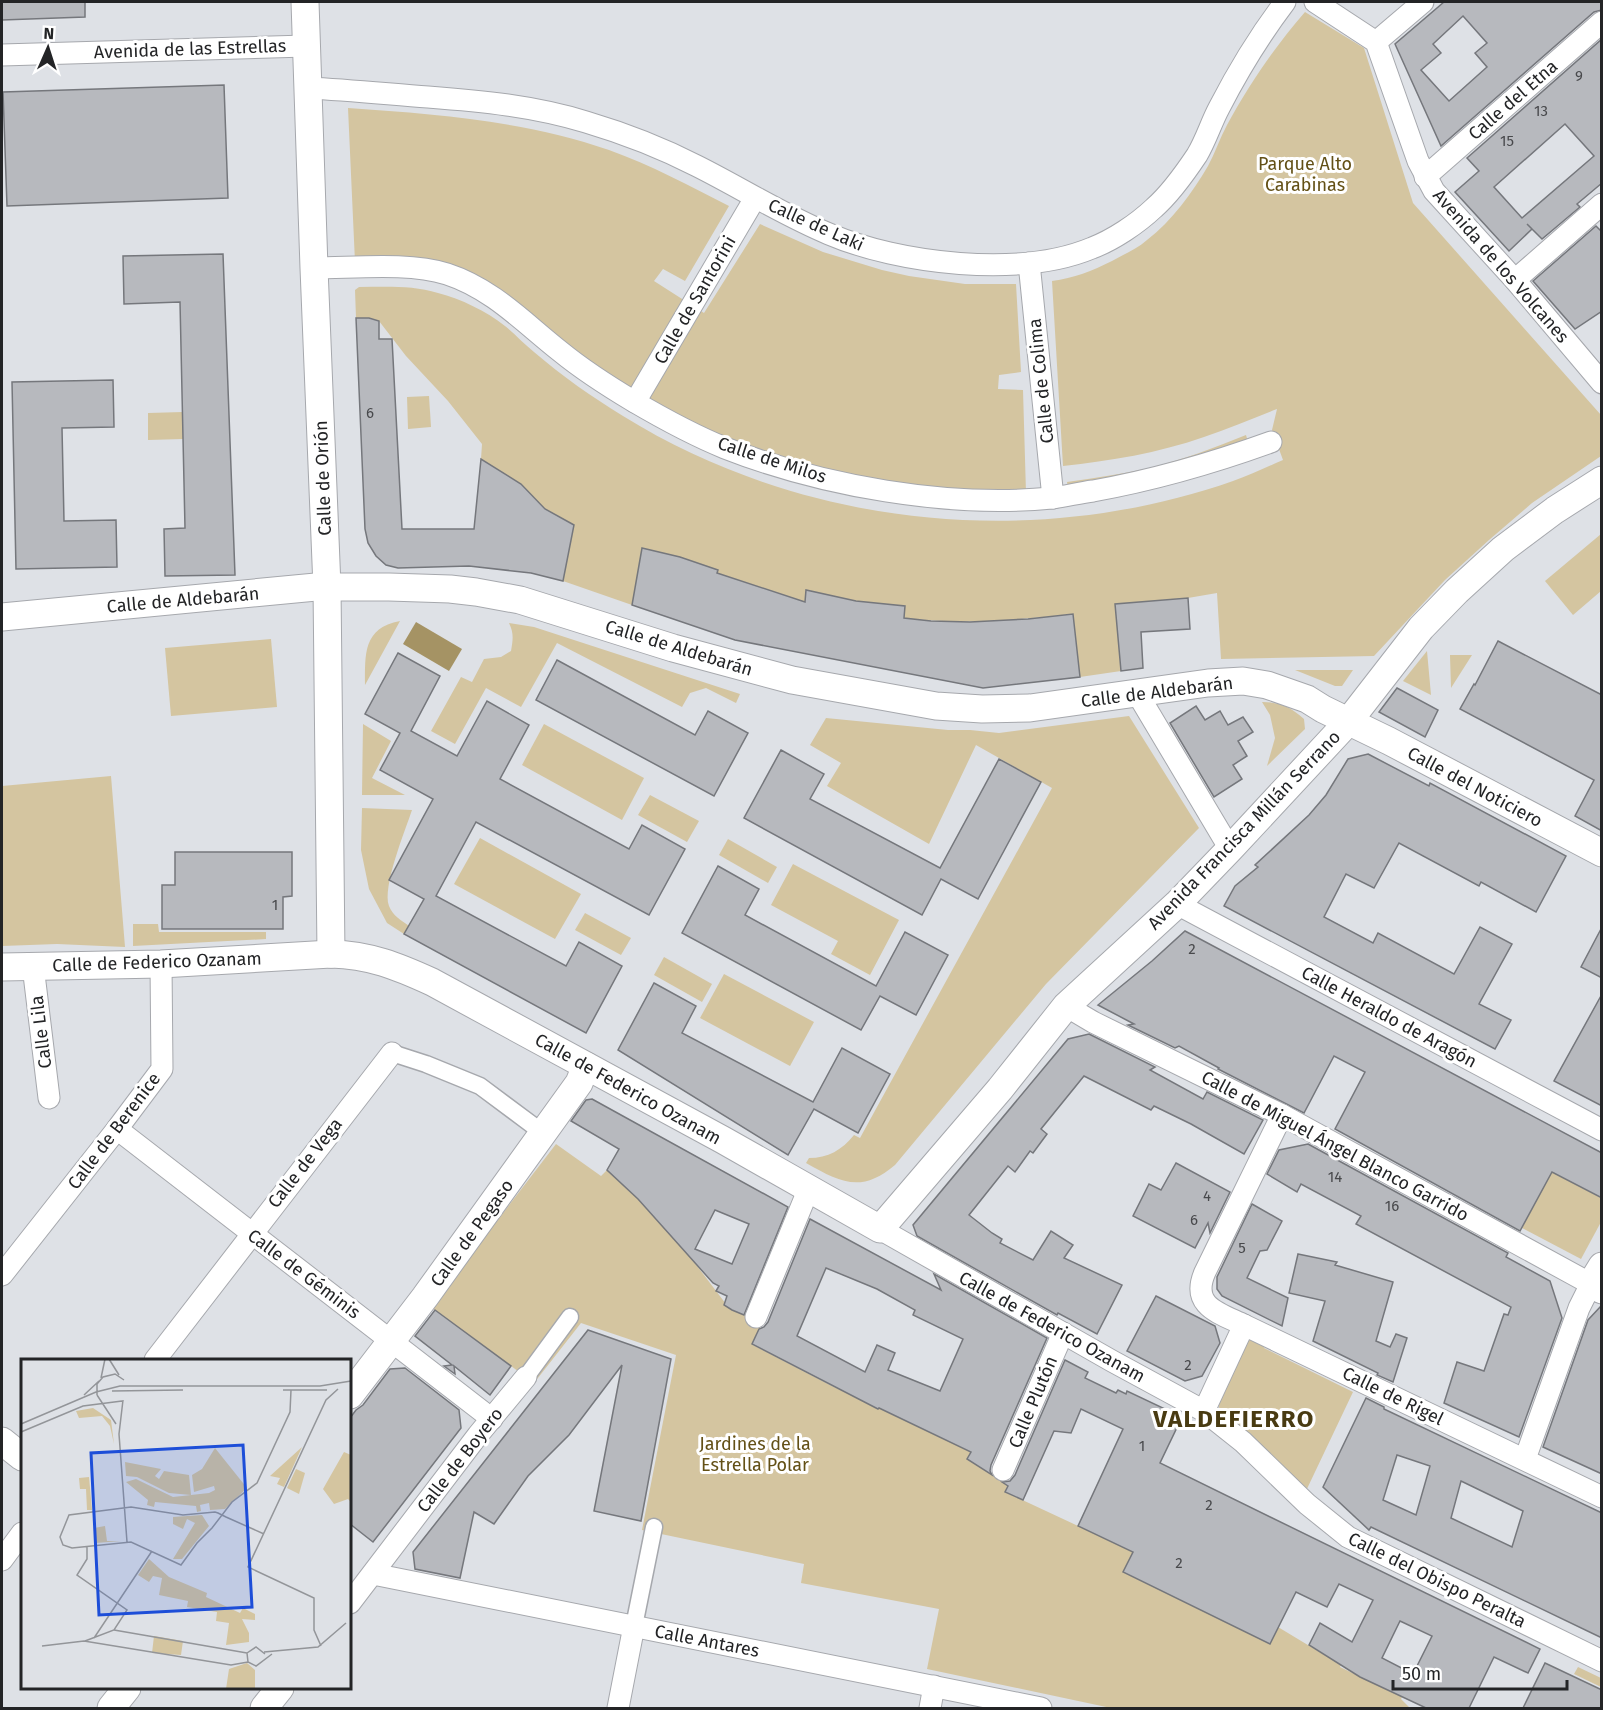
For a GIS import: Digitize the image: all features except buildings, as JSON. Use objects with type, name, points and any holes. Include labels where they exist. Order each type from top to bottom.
[{"type":"street","name":"Calle de Orión","points":[[305,2],[327,587],[331,954]]},
{"type":"street","name":"Calle de Laki","points":[[308,88],[472,100],[546,111],[585,121],[659,149],[696,165],[755,198],[828,234],[861,246],[895,255],[939,261],[991,264],[1029,263],[1065,257],[1092,248],[1123,231],[1154,208],[1180,179],[1198,153],[1234,80],[1285,2]]},
{"type":"street","points":[[1316,2],[1377,42],[1423,2]]},
{"type":"street","name":"Calle del Etna","points":[[1425,177],[1602,22]]},
{"type":"street","name":"Avenida de los Volcanes","points":[[1377,42],[1418,161],[1434,191],[1515,280],[1602,383]]},
{"type":"street","name":"Avenida de las Estrellas","points":[[2,55],[306,46]]},
{"type":"street","name":"Calle de Santorini","points":[[635,402],[755,198]]},
{"type":"street","points":[[1515,280],[1602,204]]},
{"type":"street","name":"Calle de Colima","points":[[1029,263],[1053,498]]},
{"type":"street","name":"Calle de Milos","points":[[314,268],[418,269],[444,273],[470,283],[494,297],[562,353],[635,402],[678,426],[724,447],[791,470],[856,485],[936,497],[978,500],[1053,498],[1169,475],[1271,442]]},
{"type":"street","name":"Avenida Francisca Millán Serrano","points":[[880,1229],[1000,1089],[1066,1006],[1177,904],[1230,849],[1348,722],[1421,628],[1503,549],[1555,510],[1602,480]]},
{"type":"street","name":"Calle de Aldebarán","points":[[2,617],[327,587],[389,587],[476,592],[520,600],[673,648],[781,678],[936,706],[1030,708],[1209,683],[1243,681],[1267,685],[1307,699],[1348,722]]},
{"type":"street","points":[[1137,693],[1230,849]]},
{"type":"street","name":"Calle del Noticiero","points":[[1348,722],[1602,853]]},
{"type":"street","name":"Calle Heraldo de Aragón","points":[[1177,904],[1602,1130]]},
{"type":"street","name":"Calle de Federico Ozanam","points":[[2,967],[161,964],[331,954],[353,954],[373,958],[410,972],[493,1015],[810,1188],[1204,1411]]},
{"type":"street","name":"Calle de Berenice","points":[[2,1275],[162,1069],[161,964]]},
{"type":"street","name":"Calle Lila","points":[[33,966],[49,1098]]},
{"type":"street","name":"Calle de Miguel Ángel Blanco Garrido","points":[[1066,1006],[1093,1022],[1282,1115],[1598,1280]]},
{"type":"street","points":[[392,1053],[480,1086],[535,1127]]},
{"type":"street","name":"Calle de Vega","points":[[155,1359],[392,1053]]},
{"type":"street","name":"Calle de Pegaso","points":[[351,1394],[532,1150],[579,1083],[586,1066]]},
{"type":"street","name":"Calle de Rigel","points":[[1282,1115],[1200,1282],[1200,1294],[1208,1305],[1244,1325],[1602,1497]]},
{"type":"street","name":"Calle de Géminis","points":[[117,1129],[492,1419]]},
{"type":"street","points":[[756,1317],[810,1188]]},
{"type":"street","points":[[1525,1459],[1580,1308],[1598,1280]]},
{"type":"street","name":"Calle de Boyero","points":[[351,1602],[570,1317]]},
{"type":"street","points":[[1204,1411],[1244,1325]]},
{"type":"street","name":"Calle Plutón","points":[[1003,1470],[1063,1333]]},
{"type":"street","name":"Calle del Obispo Peralta","points":[[1204,1411],[1244,1442],[1307,1504],[1342,1534],[1602,1661]]},
{"type":"street","points":[[2,1441],[21,1456]]},
{"type":"street","points":[[618,1708],[654,1527]]},
{"type":"street","points":[[2,1560],[21,1534]]},
{"type":"street","name":"Calle Antares","points":[[373,1574],[1041,1708]]},
{"type":"street","points":[[930,1708],[934,1686]]},
{"type":"street","points":[[111,1708],[126,1689]]},
{"type":"street","points":[[264,1708],[279,1689]]},
{"type":"green space","name":"Parque Alto Carabinas","points":[[1305,12],[1364,48],[1413,203],[1601,415],[1601,456],[1532,503],[1489,540],[1445,580],[1374,656],[1221,659],[1217,593],[1188,598],[1116,604],[1121,671],[1080,677],[1073,614],[1010,620],[967,621],[904,618],[905,606],[856,601],[807,590],[805,602],[717,573],[718,570],[680,557],[642,549],[632,605],[563,581],[574,525],[545,509],[521,484],[481,459],[482,444],[379,321],[356,318],[355,290],[359,287],[418,289],[456,299],[498,321],[577,386],[623,416],[693,454],[767,483],[843,504],[921,517],[1000,521],[1079,516],[1157,503],[1233,481],[1283,460],[1272,430],[1277,409],[1169,448],[1116,459],[1063,466],[1052,281],[1083,274],[1112,261],[1139,246],[1165,224],[1202,176],[1227,125],[1254,80]]},
{"type":"green space","points":[[348,108],[480,120],[577,140],[640,162],[729,206],[685,281],[663,269],[654,281],[704,313],[760,224],[823,252],[882,270],[965,284],[1016,284],[1021,372],[999,375],[998,389],[1023,390],[1026,493],[989,495],[845,478],[728,442],[608,377],[490,287],[355,262]]},
{"type":"green space","points":[[429,396],[431,427],[408,429],[407,397]]},
{"type":"green space","points":[[183,412],[183,439],[148,440],[148,413]]},
{"type":"green space","points":[[1246,435],[1248,442],[1231,449],[1068,488],[1067,482],[1161,465]]},
{"type":"green space","points":[[1601,534],[1601,591],[1573,615],[1545,581]]},
{"type":"green space","points":[[400,621],[365,685],[366,653],[373,636],[388,624]]},
{"type":"green space","points":[[509,623],[534,627],[740,694],[736,703],[706,688],[690,693],[682,707],[557,643],[521,707],[486,688],[455,744],[431,731],[461,677],[472,682],[484,659],[501,657],[511,651],[513,637]]},
{"type":"green space","points":[[271,639],[277,707],[171,716],[165,648]]},
{"type":"green space","points":[[1427,651],[1431,695],[1403,681]]},
{"type":"green space","points":[[1450,655],[1472,655],[1451,688]]},
{"type":"green space","points":[[1295,670],[1353,670],[1342,686],[1335,686]]},
{"type":"green space","points":[[1262,702],[1280,704],[1294,711],[1304,719],[1305,729],[1267,766],[1275,738],[1270,715]]},
{"type":"green space","points":[[1129,716],[1199,828],[1046,984],[895,1165],[872,1180],[850,1182],[840,1180],[806,1163],[809,1158],[822,1157],[834,1152],[854,1135],[860,1138],[1052,788],[976,745],[929,844],[827,786],[841,763],[810,745],[826,718],[999,733]]},
{"type":"green space","points":[[363,724],[391,741],[372,778],[405,795],[362,795]]},
{"type":"green space","points":[[544,724],[644,778],[622,820],[522,765]]},
{"type":"green space","points":[[111,776],[125,947],[57,944],[2,946],[2,786]]},
{"type":"green space","points":[[650,795],[699,821],[687,842],[638,815]]},
{"type":"green space","points":[[362,808],[412,810],[391,873],[388,897],[389,906],[393,912],[409,926],[404,934],[387,923],[369,889],[361,850]]},
{"type":"green space","points":[[480,838],[581,894],[555,939],[454,884]]},
{"type":"green space","points":[[728,839],[777,867],[768,883],[719,855]]},
{"type":"green space","points":[[793,864],[899,920],[870,975],[831,954],[838,941],[771,905]]},
{"type":"green space","points":[[585,913],[631,938],[621,955],[575,930]]},
{"type":"green space","points":[[133,924],[158,924],[159,932],[266,932],[266,939],[133,946]]},
{"type":"green space","points":[[664,957],[712,984],[702,1002],[654,975]]},
{"type":"green space","points":[[724,974],[814,1022],[790,1066],[700,1018]]},
{"type":"green space","name":"Jardines de la Estrella Polar","points":[[556,1144],[601,1176],[607,1170],[638,1199],[691,1258],[729,1308],[762,1322],[753,1345],[832,1386],[971,1452],[967,1459],[1008,1484],[1005,1492],[1119,1545],[1126,1530],[1270,1644],[1278,1627],[1341,1665],[1340,1667],[1402,1697],[1401,1699],[1410,1708],[1111,1708],[927,1669],[939,1609],[801,1583],[804,1564],[642,1530],[676,1355],[581,1323],[534,1383],[431,1307]]},
{"type":"green space","points":[[1552,1172],[1601,1198],[1601,1222],[1581,1259],[1522,1228]]},
{"type":"green space","points":[[1248,1338],[1262,1340],[1264,1348],[1353,1392],[1305,1493],[1221,1413],[1218,1404]]},
{"type":"green space","points":[[1578,1667],[1601,1678],[1601,1687],[1574,1674]]},
{"type":"shaded area","points":[[416,622],[462,649],[449,671],[403,644]]},
{"type":"district","name":"VALDEFIERRO","points":[[1234,1419]]}]
